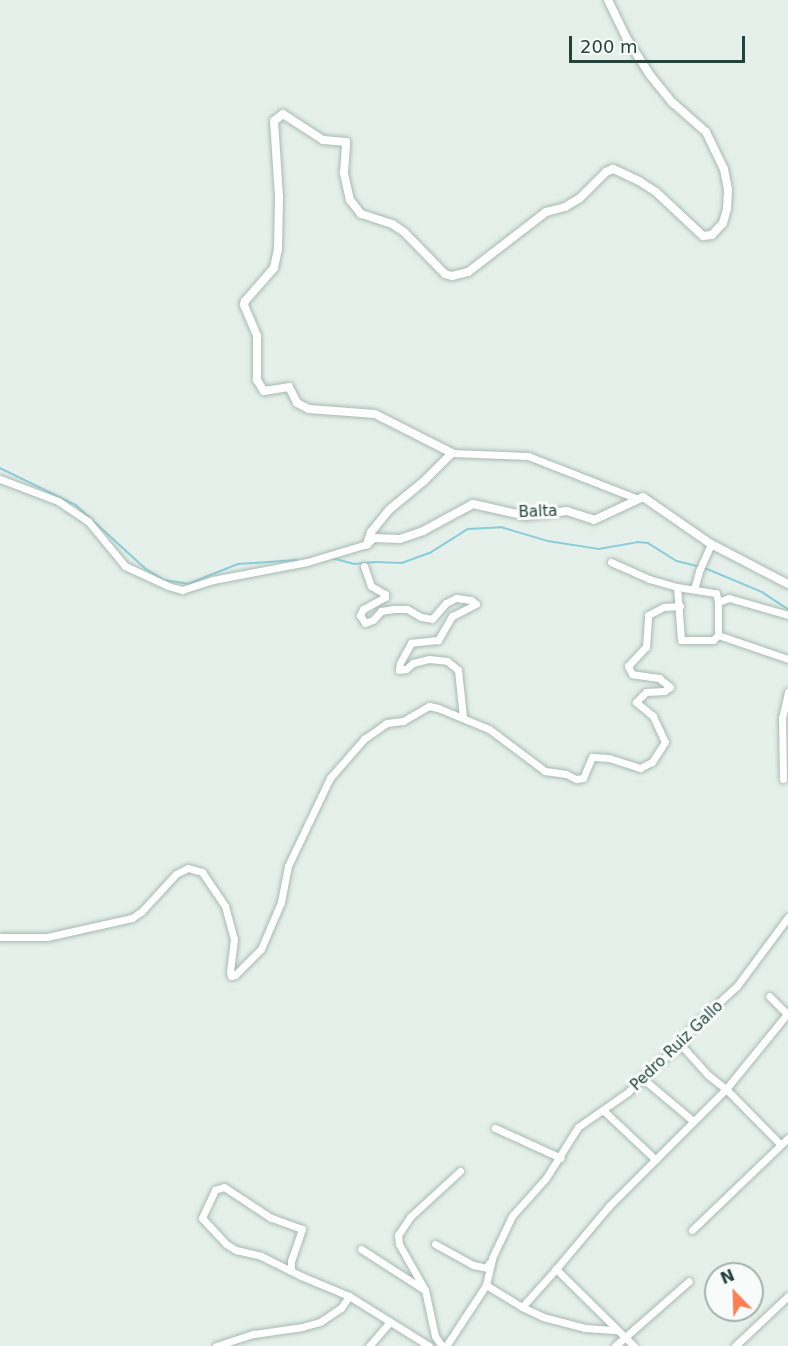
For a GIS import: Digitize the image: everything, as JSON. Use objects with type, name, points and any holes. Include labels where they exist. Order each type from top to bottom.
[{"type":"street","points":[[608,0],[627,39],[650,75],[677,107],[706,132],[724,169],[728,190],[727,209],[723,223],[712,235],[703,236],[656,192],[613,169],[606,172],[580,198],[565,207],[546,212],[468,272],[452,276],[446,274],[404,232],[392,224],[361,214],[350,200],[344,173],[345,142],[323,140],[283,114],[274,121],[278,155],[278,249],[274,268],[245,300],[244,305],[257,336],[256,370],[259,386],[264,391],[289,387],[297,403],[309,409],[375,414],[452,453],[528,456],[636,498],[643,497],[711,544],[788,584]]},
{"type":"street","points":[[0,479],[58,501],[88,521],[125,566],[158,582],[183,590],[213,580],[334,555],[370,541],[371,532],[389,510],[424,481],[452,453]]},
{"type":"street","name":"Balta","points":[[370,541],[400,539],[447,519],[473,504],[526,516],[567,511],[594,520],[636,498]]},
{"type":"street","points":[[694,589],[711,544]]},
{"type":"street","points":[[611,562],[649,579],[677,587],[716,593],[718,635],[714,640],[681,640],[677,587]]},
{"type":"street","points":[[364,566],[371,586],[385,594],[385,597],[363,609],[360,615],[365,623],[373,620],[381,611],[393,609],[407,609],[420,617],[432,619],[446,603],[456,598],[471,600],[476,604],[452,616],[438,640],[411,643],[400,663],[399,670],[429,658],[447,661],[458,670],[463,717]]},
{"type":"street","points":[[718,602],[729,598],[788,615]]},
{"type":"street","points":[[0,937],[47,937],[132,918],[142,911],[176,874],[188,868],[202,872],[225,906],[234,939],[230,972],[231,976],[235,975],[261,949],[281,902],[288,866],[330,778],[350,753],[387,723],[403,721],[429,706],[463,717],[489,729],[552,774],[566,774],[580,780],[592,757],[645,768],[663,748],[665,742],[653,716],[636,702],[646,692],[664,691],[670,687],[659,678],[632,674],[628,666],[646,647],[648,615],[663,607],[680,606]]},
{"type":"street","points":[[718,635],[788,659]]},
{"type":"street","points":[[783,779],[782,718],[788,692]]},
{"type":"street","name":"Pedro Ruiz Gallo","points":[[446,1346],[486,1285],[492,1258],[512,1216],[561,1158],[578,1127],[604,1111],[681,1045],[692,1028],[736,986],[788,917]]},
{"type":"street","points":[[522,1307],[609,1206],[726,1089],[788,1014],[769,996]]},
{"type":"street","points":[[681,1045],[708,1075],[726,1089],[781,1145]]},
{"type":"street","points":[[642,1078],[693,1121]]},
{"type":"street","points":[[604,1111],[656,1160]]},
{"type":"street","points":[[495,1128],[561,1158]]},
{"type":"street","points":[[692,1230],[788,1138]]},
{"type":"street","points":[[442,1346],[435,1335],[425,1290],[399,1244],[399,1235],[410,1217],[460,1171]]},
{"type":"street","points":[[291,1271],[291,1261],[302,1228],[262,1213],[224,1186],[214,1190],[202,1217],[209,1228],[230,1247],[261,1256],[291,1271],[349,1296],[429,1346]]},
{"type":"street","points":[[435,1244],[473,1265],[487,1268],[492,1258]]},
{"type":"street","points":[[361,1249],[425,1290]]},
{"type":"street","points":[[556,1269],[634,1346]]},
{"type":"street","points":[[615,1346],[689,1281]]},
{"type":"street","points":[[486,1285],[543,1317],[574,1325],[617,1330]]},
{"type":"street","points":[[216,1346],[254,1334],[320,1322],[341,1308],[349,1296]]},
{"type":"street","points":[[735,1346],[788,1296]]},
{"type":"street","points":[[369,1346],[389,1323]]},
{"type":"waterway","points":[[0,468],[76,505],[146,569],[164,580],[188,584],[238,564],[297,560]]},
{"type":"waterway","points":[[332,558],[354,564],[402,563],[430,553],[468,529],[501,527],[548,541],[599,549],[637,542],[648,543],[677,561],[697,566]]},
{"type":"waterway","points":[[705,568],[762,592],[788,609]]}]
